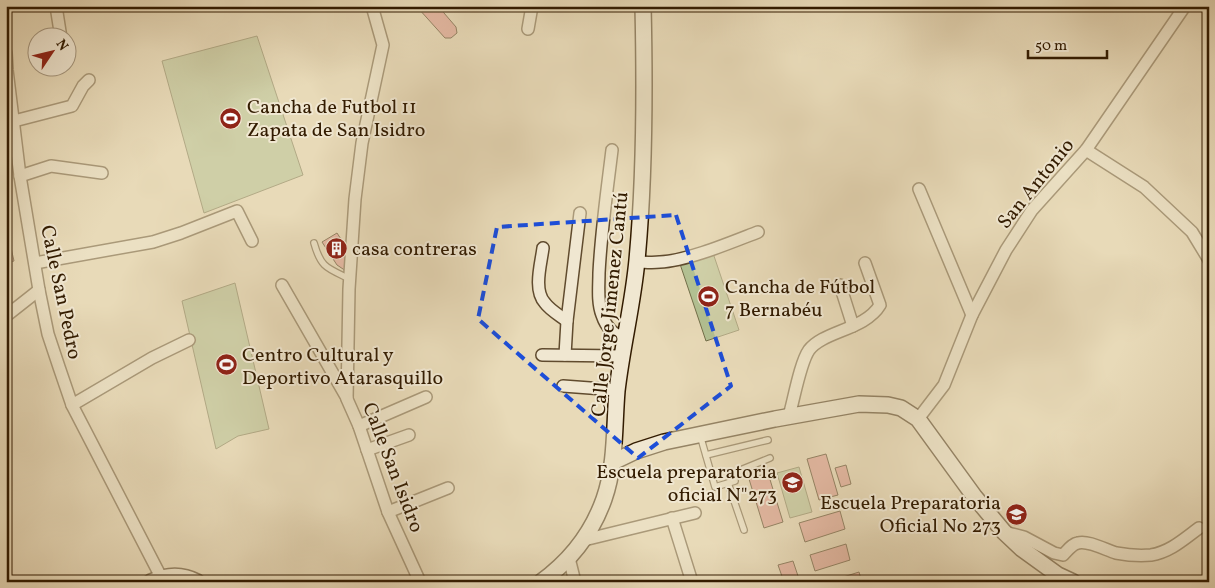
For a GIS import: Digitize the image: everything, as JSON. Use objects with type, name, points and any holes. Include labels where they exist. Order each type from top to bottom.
[{"type":"main road","name":"Calle Jorge Jimenez Cantú","points":[[541,582],[556,571],[584,540],[604,498],[613,462],[617,390],[636,262],[642,194],[645,93],[643,6]]},
{"type":"main road","points":[[613,462],[636,451],[664,442],[789,416],[859,404],[888,405],[901,408],[918,419],[974,496],[1004,532],[1022,549],[1058,576],[1073,582]]},
{"type":"main road","points":[[156,580],[177,576],[197,582]]},
{"type":"street","points":[[56,6],[59,28]]},
{"type":"street","name":"Calle San Isidro","points":[[372,6],[383,45],[362,143],[355,199],[350,279],[347,399],[359,426],[388,512],[420,582]]},
{"type":"street","points":[[528,29],[532,6]]},
{"type":"street","name":"San Antonio","points":[[918,419],[944,385],[972,315],[1006,250],[1032,210],[1086,150],[1186,6]]},
{"type":"street","name":"Calle San Pedro","points":[[6,53],[20,176],[48,334],[72,406],[156,580]]},
{"type":"street","points":[[14,121],[72,106],[83,86],[89,80]]},
{"type":"street","points":[[612,150],[598,292],[601,314],[610,330],[616,336],[625,338]]},
{"type":"street","points":[[1086,150],[1144,186],[1192,232],[1209,260]]},
{"type":"street","points":[[20,176],[51,166],[102,173]]},
{"type":"street","points":[[919,189],[972,315]]},
{"type":"street","points":[[35,264],[153,242],[237,211],[252,241]]},
{"type":"street","points":[[565,356],[567,321],[580,213]]},
{"type":"street","points":[[636,262],[662,262],[684,257],[722,246],[758,232]]},
{"type":"street","points":[[543,248],[539,288],[541,298],[546,305],[567,321]]},
{"type":"street","points":[[789,416],[809,350],[817,342],[853,326],[877,311],[880,305],[865,263]]},
{"type":"street","points":[[282,285],[347,399]]},
{"type":"street","points":[[840,286],[853,326]]},
{"type":"street","points":[[6,316],[39,290]]},
{"type":"street","points":[[72,406],[152,358],[189,340]]},
{"type":"street","points":[[542,355],[622,356]]},
{"type":"street","points":[[563,386],[617,390]]},
{"type":"street","points":[[359,426],[426,397]]},
{"type":"street","points":[[367,450],[409,435]]},
{"type":"street","points":[[388,512],[448,488]]},
{"type":"street","points":[[584,540],[696,513]]},
{"type":"street","points":[[672,518],[692,582]]},
{"type":"street","points":[[1004,532],[1024,537],[1054,553],[1063,555],[1079,542],[1117,553],[1138,556],[1162,552],[1177,545],[1198,528]]},
{"type":"street","points":[[569,558],[576,582]]},
{"type":"lane","points":[[314,243],[318,256],[325,267],[350,279]]},
{"type":"lane","points":[[700,435],[715,486],[735,481],[733,473],[770,458]]},
{"type":"lane","points":[[706,455],[768,440]]},
{"type":"lane","points":[[728,483],[744,530]]},
{"type":"highlighted area","points":[[676,215],[731,386],[638,458],[478,319],[497,227]]},
{"type":"green space","name":"Cancha de Futbol 11 Zapata de San Isidro","points":[[257,36],[303,175],[204,213],[162,61]]},
{"type":"green space","name":"Cancha de Fútbol 7 Bernabéu","points":[[713,253],[739,330],[706,341],[680,264]]},
{"type":"green space","name":"Centro Cultural y Deportivo Atarasquillo","points":[[235,283],[269,429],[238,436],[216,449],[182,301]]},
{"type":"green space","points":[[799,467],[812,512],[790,518],[777,473]]},
{"type":"building","points":[[420,6],[438,6],[456,27],[457,33],[451,38],[445,38],[418,8]]},
{"type":"building","points":[[6,226],[14,261],[6,263]]},
{"type":"building","name":"casa contreras","points":[[337,233],[350,253],[349,273],[337,265],[322,242]]},
{"type":"building","points":[[826,454],[838,495],[819,500],[807,459]]},
{"type":"building","points":[[846,465],[851,484],[841,487],[835,468]]},
{"type":"building","points":[[768,473],[783,522],[764,528],[749,479]]},
{"type":"building","points":[[840,511],[845,529],[805,542],[799,523]]},
{"type":"building","points":[[846,544],[850,560],[815,571],[810,555]]},
{"type":"building","points":[[793,561],[800,582],[784,582],[778,565]]},
{"type":"building","points":[[859,572],[862,582],[837,582],[837,579]]},
{"type":"place","name":"Cancha de Futbol 11 Zapata de San Isidro","points":[[231,118]]},
{"type":"place","name":"casa contreras","points":[[336,248]]},
{"type":"place","name":"Cancha de Fútbol 7 Bernabéu","points":[[709,297]]},
{"type":"place","name":"Centro Cultural y Deportivo Atarasquillo","points":[[226,365]]},
{"type":"place","name":"Escuela preparatoria oficial N\"273","points":[[793,482]]},
{"type":"place","name":"Escuela Preparatoria Oficial No 273","points":[[1017,514]]}]
